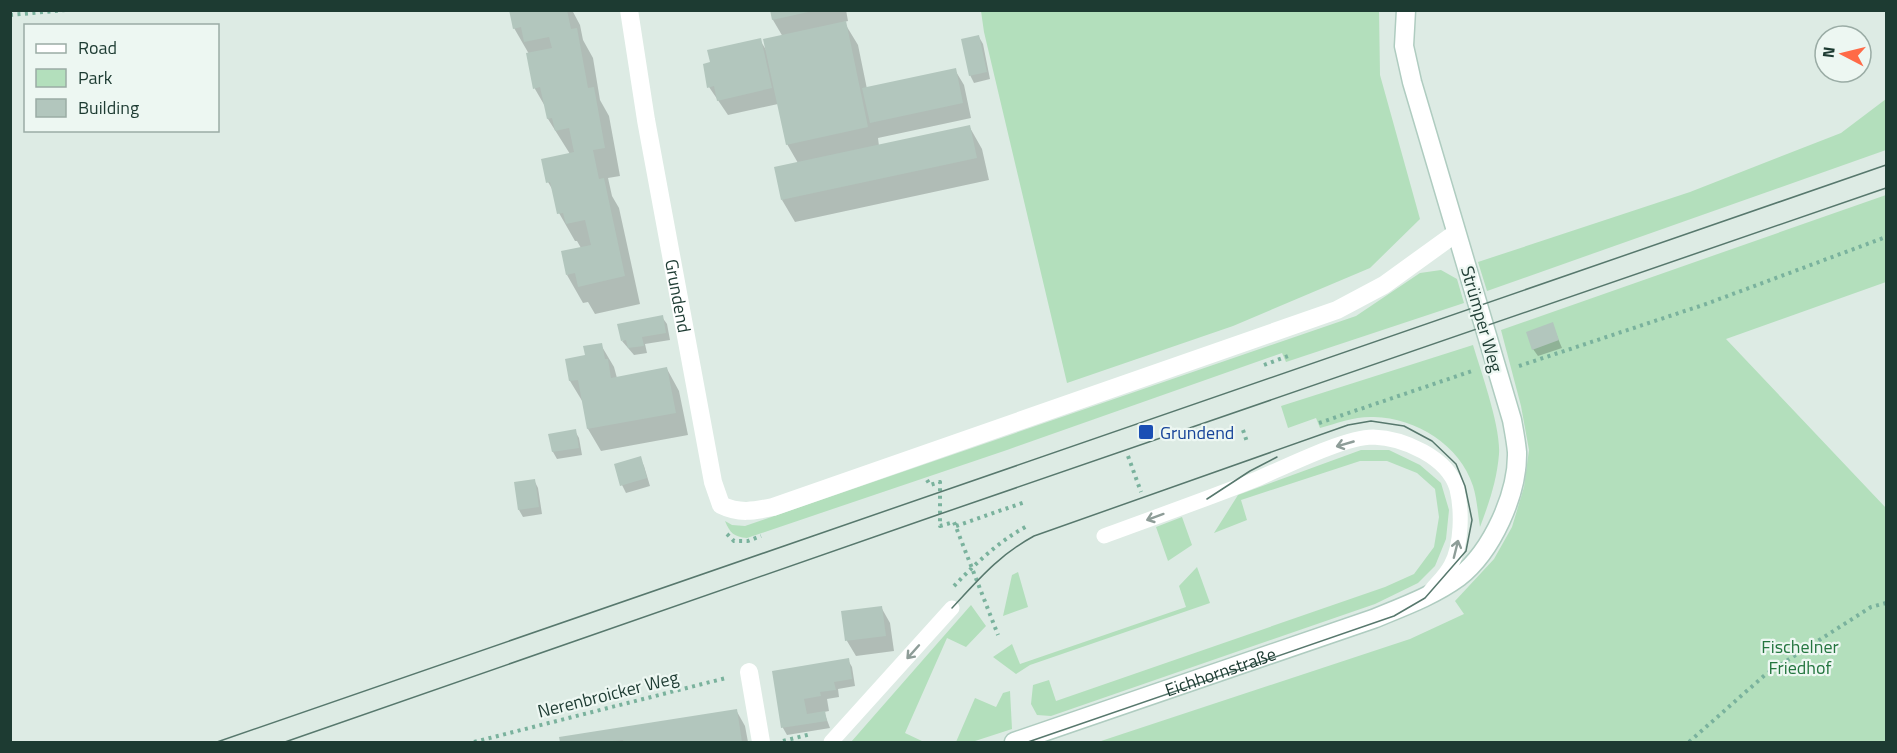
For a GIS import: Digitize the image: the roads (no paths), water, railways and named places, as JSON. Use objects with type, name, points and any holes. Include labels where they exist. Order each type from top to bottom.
[{"type":"street","name":"Grundend","points":[[629,10],[646,120],[713,482],[721,505],[734,511],[773,507],[1337,310],[1383,285],[1456,233]]},
{"type":"street","name":"Strümper Weg","points":[[1406,10],[1404,46],[1410,73],[1512,420],[1517,453],[1513,483],[1501,522],[1482,554],[1460,577],[1425,598]]},
{"type":"street","name":"Eichhornstraße","points":[[1014,742],[1373,619],[1425,598]]},
{"type":"street","points":[[749,672],[761,742]]},
{"type":"lane","points":[[1104,536],[1207,499],[1340,445],[1371,437],[1394,440],[1420,449],[1442,464],[1456,486],[1462,514],[1452,564],[1425,598]]},
{"type":"lane","points":[[831,742],[952,608]]},
{"type":"tram line","points":[[217,742],[1886,165]]},
{"type":"tram line","points":[[285,742],[1886,188]]},
{"type":"tram line","points":[[952,608],[1000,559],[1034,536],[1348,425],[1371,421],[1404,426],[1432,441],[1456,464],[1465,486],[1472,520],[1466,551],[1425,598],[1394,616],[1028,742]]},
{"type":"tram line","points":[[1207,499],[1250,471],[1277,457]]},
{"type":"place","name":"Grundend","points":[[1146,432]]},
{"type":"park label","name":"Fischelner Friedhof","points":[[1800,656]]}]
